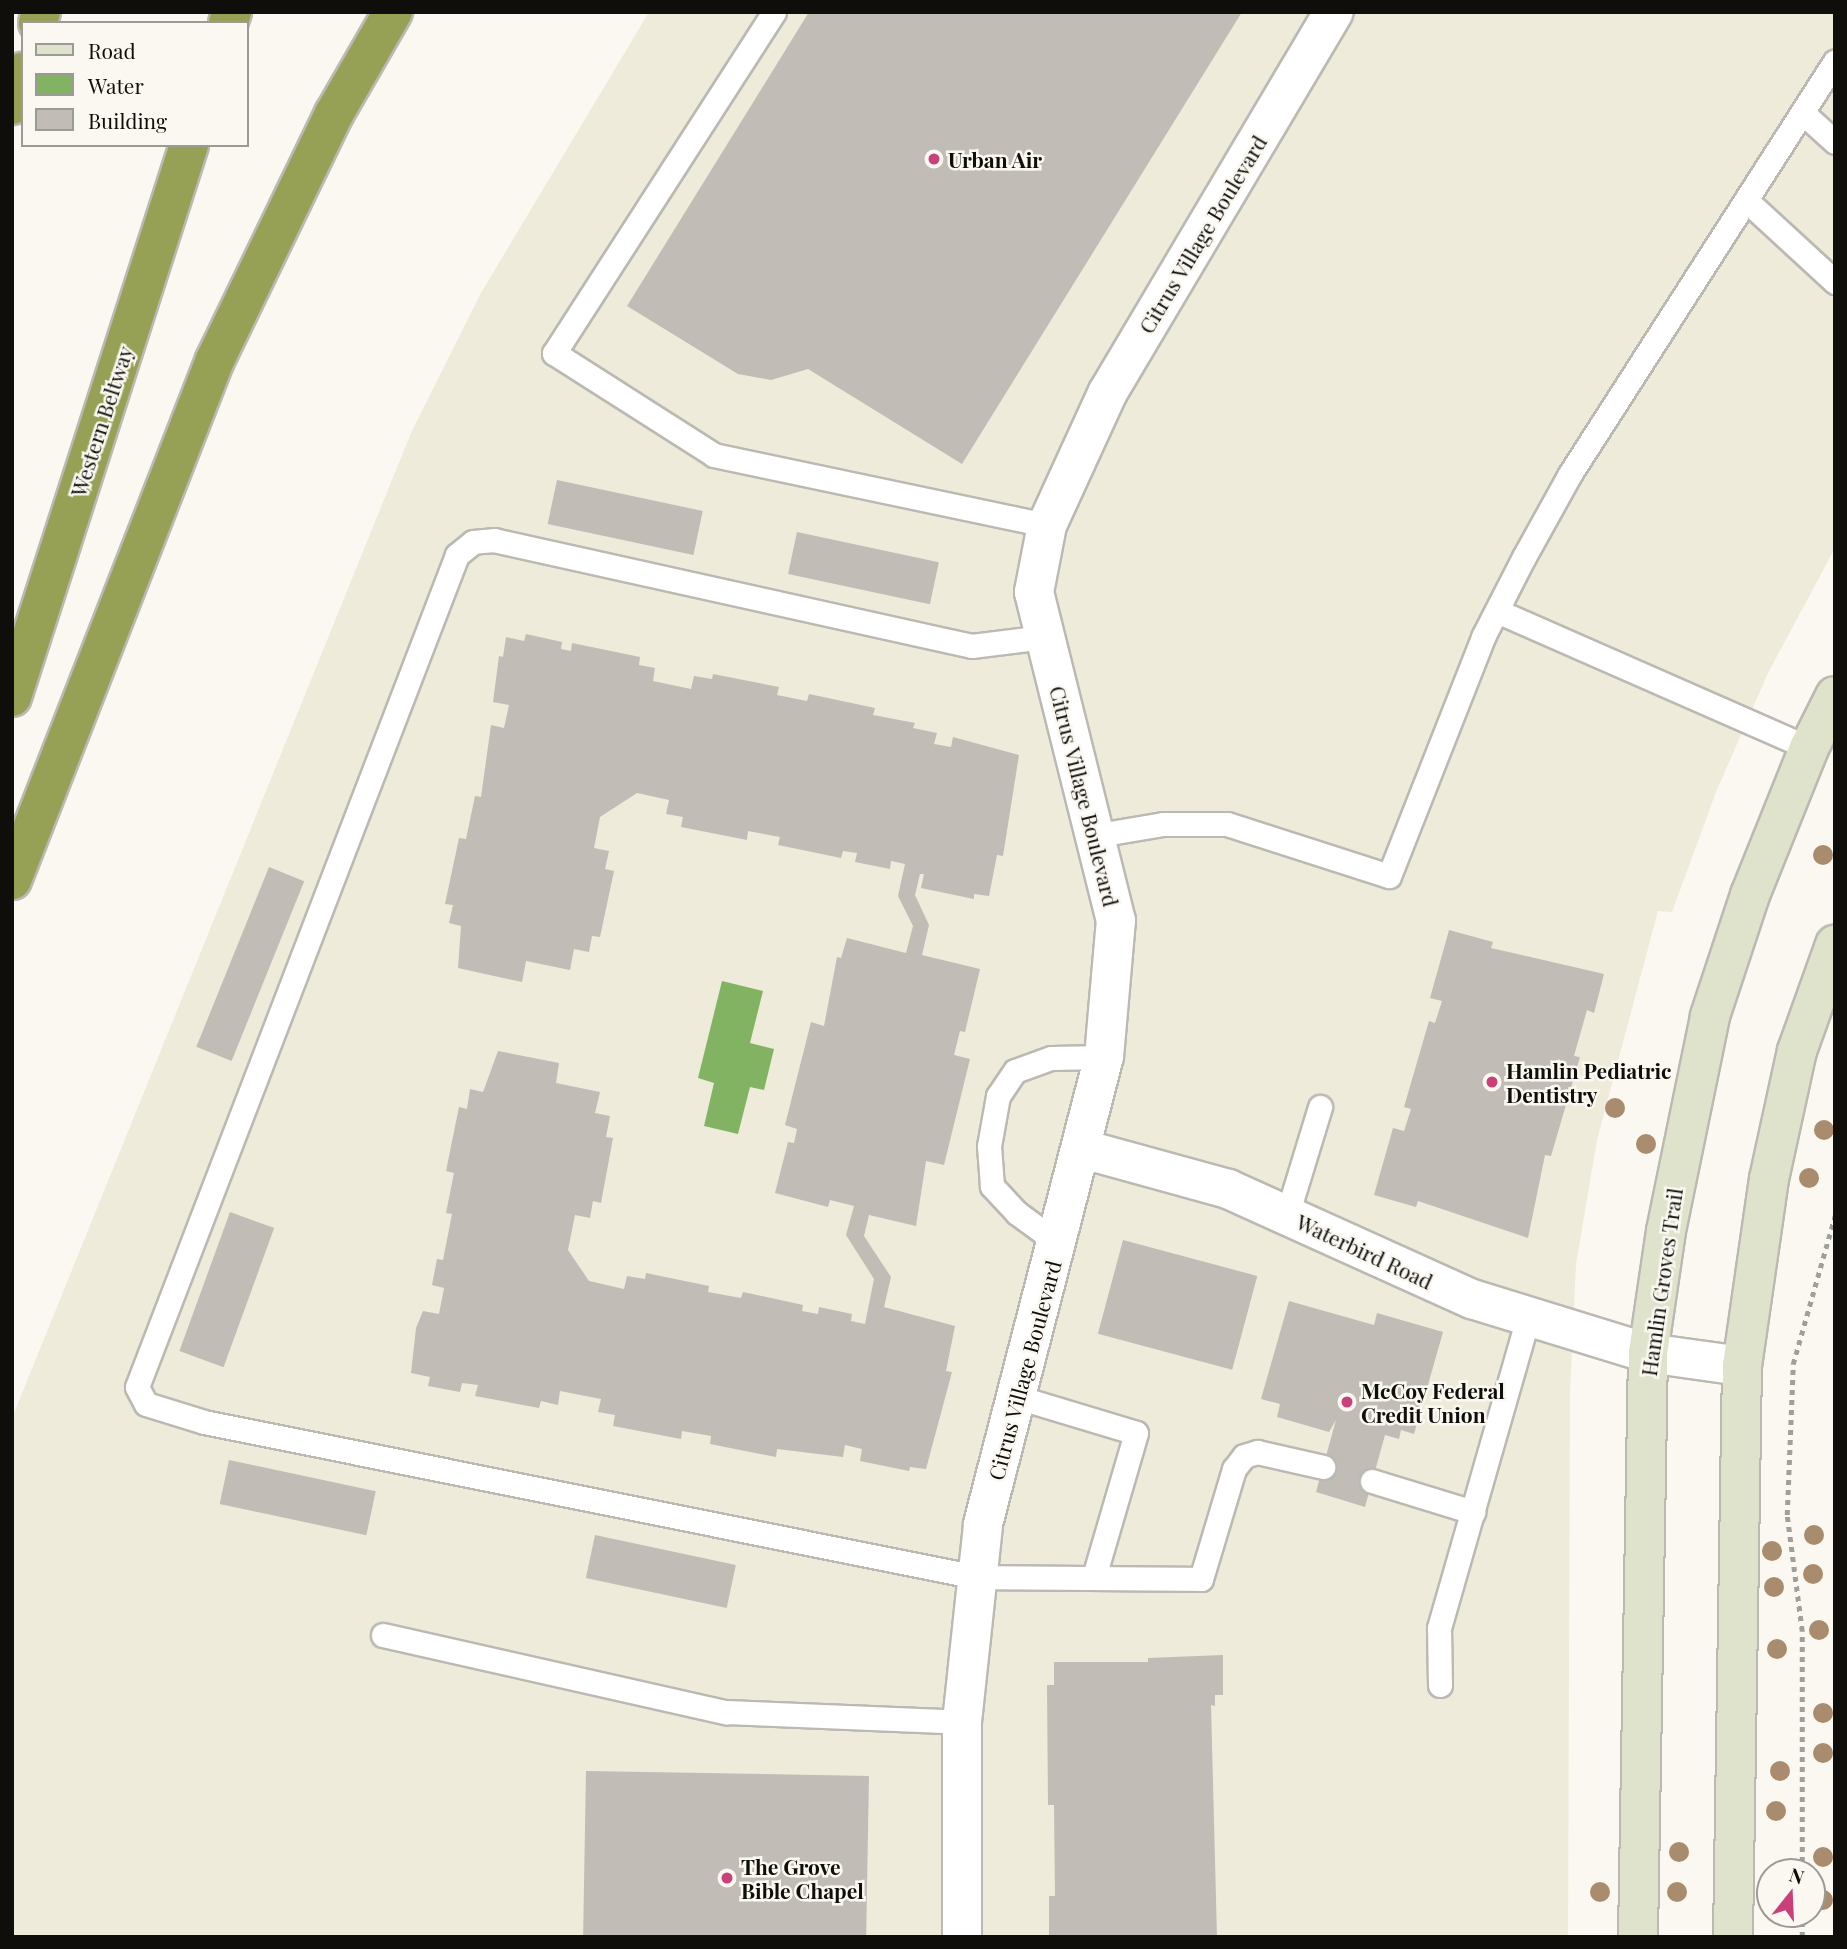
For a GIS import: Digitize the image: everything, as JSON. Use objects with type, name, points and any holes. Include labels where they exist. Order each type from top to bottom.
[{"type":"highway","points":[[12,880],[215,360],[334,114],[393,12]]},
{"type":"highway","points":[[12,106],[21,78]]},
{"type":"highway","name":"Western Beltway","points":[[12,697],[188,147]]},
{"type":"main road","name":"Hamlin Groves Trail","points":[[1638,1937],[1648,1353],[1681,1145],[1710,1016],[1751,895],[1809,748],[1835,696]]},
{"type":"main road","points":[[1733,1937],[1742,1366],[1772,1166],[1797,1051],[1835,945]]},
{"type":"street","name":"Citrus Village Boulevard","points":[[962,1937],[962,1722],[983,1524],[1083,1149],[1104,1057],[1116,921],[1098,835],[1034,592],[1046,524],[1108,392],[1334,12]]},
{"type":"street","name":"Waterbird Road","points":[[1083,1149],[1228,1189],[1472,1299],[1648,1353],[1742,1366]]},
{"type":"lane","points":[[774,12],[554,353],[714,455],[1046,524]]},
{"type":"lane","points":[[1098,835],[1163,824],[1227,824],[1390,876],[1450,716],[1497,611],[1570,474],[1835,62]]},
{"type":"lane","points":[[1804,114],[1835,142]]},
{"type":"lane","points":[[1747,201],[1835,282]]},
{"type":"lane","points":[[1044,637],[972,646],[495,540],[473,542],[457,555],[137,1387],[146,1404],[204,1422],[977,1577],[1201,1579],[1234,1469],[1244,1456],[1257,1451],[1323,1467]]},
{"type":"lane","points":[[1497,611],[1809,748]]},
{"type":"lane","points":[[1058,1243],[1017,1213],[992,1186],[989,1146],[998,1097],[1015,1071],[1051,1058],[1104,1057]]},
{"type":"lane","points":[[1287,1215],[1320,1107]]},
{"type":"lane","points":[[1440,1685],[1439,1628],[1528,1317]]},
{"type":"lane","points":[[1017,1397],[1136,1433],[1094,1577]]},
{"type":"lane","points":[[1372,1481],[1473,1512]]},
{"type":"lane","points":[[383,1635],[726,1713],[962,1722]]},
{"type":"path","points":[[1802,1858],[1802,1631],[1787,1515],[1793,1364],[1835,1216]]},
{"type":"shaded area","points":[[649,12],[1835,12],[1835,548],[1768,673],[1716,792],[1672,912],[1658,911],[1597,1140],[1576,1264],[1570,1392],[1568,1937],[12,1937],[12,1418],[411,433],[481,293]]},
{"type":"water","points":[[722,981],[763,991],[750,1043],[774,1049],[764,1090],[750,1087],[738,1134],[704,1126],[714,1083],[698,1078]]},
{"type":"building","name":"Urban Air","points":[[809,12],[1242,12],[962,464],[808,369],[771,380],[738,374],[627,306]]},
{"type":"building","points":[[557,480],[703,511],[693,555],[548,524]]},
{"type":"building","points":[[797,532],[939,562],[930,604],[788,574]]},
{"type":"building","points":[[526,634],[562,642],[561,649],[571,651],[572,643],[640,657],[639,665],[655,668],[653,681],[691,689],[694,676],[712,679],[713,674],[779,687],[777,695],[807,701],[809,694],[875,708],[873,715],[915,723],[913,728],[937,733],[934,744],[951,747],[953,737],[1019,755],[1003,856],[997,855],[989,896],[974,894],[974,899],[921,888],[924,874],[920,874],[915,895],[929,925],[922,955],[980,969],[965,1032],[960,1031],[954,1055],[970,1059],[944,1165],[926,1161],[916,1226],[869,1215],[864,1236],[891,1277],[884,1307],[955,1326],[946,1371],[952,1372],[926,1469],[910,1467],[909,1471],[860,1461],[862,1449],[845,1445],[843,1457],[777,1449],[776,1457],[710,1444],[711,1436],[682,1431],[681,1439],[613,1426],[615,1415],[598,1412],[601,1399],[560,1391],[558,1405],[541,1401],[539,1408],[475,1396],[478,1385],[462,1383],[460,1392],[428,1386],[430,1377],[411,1373],[416,1328],[423,1311],[439,1314],[444,1288],[432,1285],[437,1259],[443,1260],[452,1214],[446,1213],[454,1173],[446,1171],[459,1107],[467,1109],[470,1089],[483,1092],[498,1051],[559,1063],[556,1083],[600,1092],[595,1113],[610,1116],[606,1137],[613,1138],[601,1203],[593,1201],[590,1218],[575,1215],[568,1250],[589,1281],[624,1289],[627,1276],[645,1279],[646,1273],[709,1286],[708,1292],[741,1298],[743,1292],[803,1305],[802,1311],[818,1314],[819,1307],[852,1314],[851,1321],[865,1324],[874,1279],[846,1235],[854,1206],[830,1200],[828,1207],[775,1193],[788,1142],[794,1143],[797,1129],[785,1125],[811,1022],[824,1026],[837,957],[841,958],[847,938],[906,953],[913,926],[898,896],[905,864],[891,861],[890,869],[855,862],[857,853],[843,851],[841,858],[778,845],[780,837],[748,831],[747,840],[681,827],[683,817],[666,814],[669,800],[637,793],[600,817],[594,848],[609,851],[605,869],[614,871],[600,937],[592,936],[589,952],[574,949],[570,970],[526,961],[522,982],[458,968],[461,926],[449,923],[453,905],[445,904],[459,838],[466,839],[475,796],[481,797],[491,725],[504,728],[509,705],[493,702],[499,656],[503,657],[506,637],[524,641]]},
{"type":"building","points":[[269,867],[304,881],[232,1061],[196,1047]]},
{"type":"building","name":"Hamlin Pediatric Dentistry","points":[[1449,930],[1493,942],[1491,948],[1604,974],[1594,1013],[1587,1010],[1574,1056],[1580,1057],[1551,1156],[1545,1155],[1528,1238],[1418,1201],[1416,1207],[1374,1195],[1393,1128],[1404,1131],[1411,1109],[1404,1107],[1429,1021],[1435,1023],[1442,1001],[1430,998]]},
{"type":"building","points":[[230,1212],[274,1228],[224,1367],[179,1351]]},
{"type":"building","points":[[1123,1240],[1257,1276],[1232,1370],[1098,1334]]},
{"type":"building","name":"McCoy Federal Credit Union","points":[[1289,1301],[1374,1325],[1377,1313],[1443,1332],[1414,1434],[1401,1430],[1399,1439],[1385,1435],[1365,1507],[1316,1492],[1336,1420],[1329,1432],[1277,1417],[1280,1404],[1261,1399]]},
{"type":"building","points":[[229,1460],[376,1491],[366,1535],[220,1504]]},
{"type":"building","points":[[595,1535],[736,1565],[727,1608],[586,1578]]},
{"type":"building","points":[[1223,1655],[1223,1695],[1215,1695],[1215,1706],[1211,1705],[1217,1937],[1049,1937],[1049,1896],[1055,1896],[1054,1805],[1048,1805],[1047,1685],[1054,1685],[1054,1662],[1148,1662],[1148,1658]]},
{"type":"building","name":"The Grove Bible Chapel","points":[[586,1771],[869,1776],[866,1937],[583,1937]]},
{"type":"place","name":"Urban Air","points":[[934,159]]},
{"type":"place","name":"Hamlin Pediatric Dentistry","points":[[1492,1082]]},
{"type":"place","name":"McCoy Federal Credit Union","points":[[1347,1402]]},
{"type":"place","name":"The Grove Bible Chapel","points":[[727,1878]]}]
